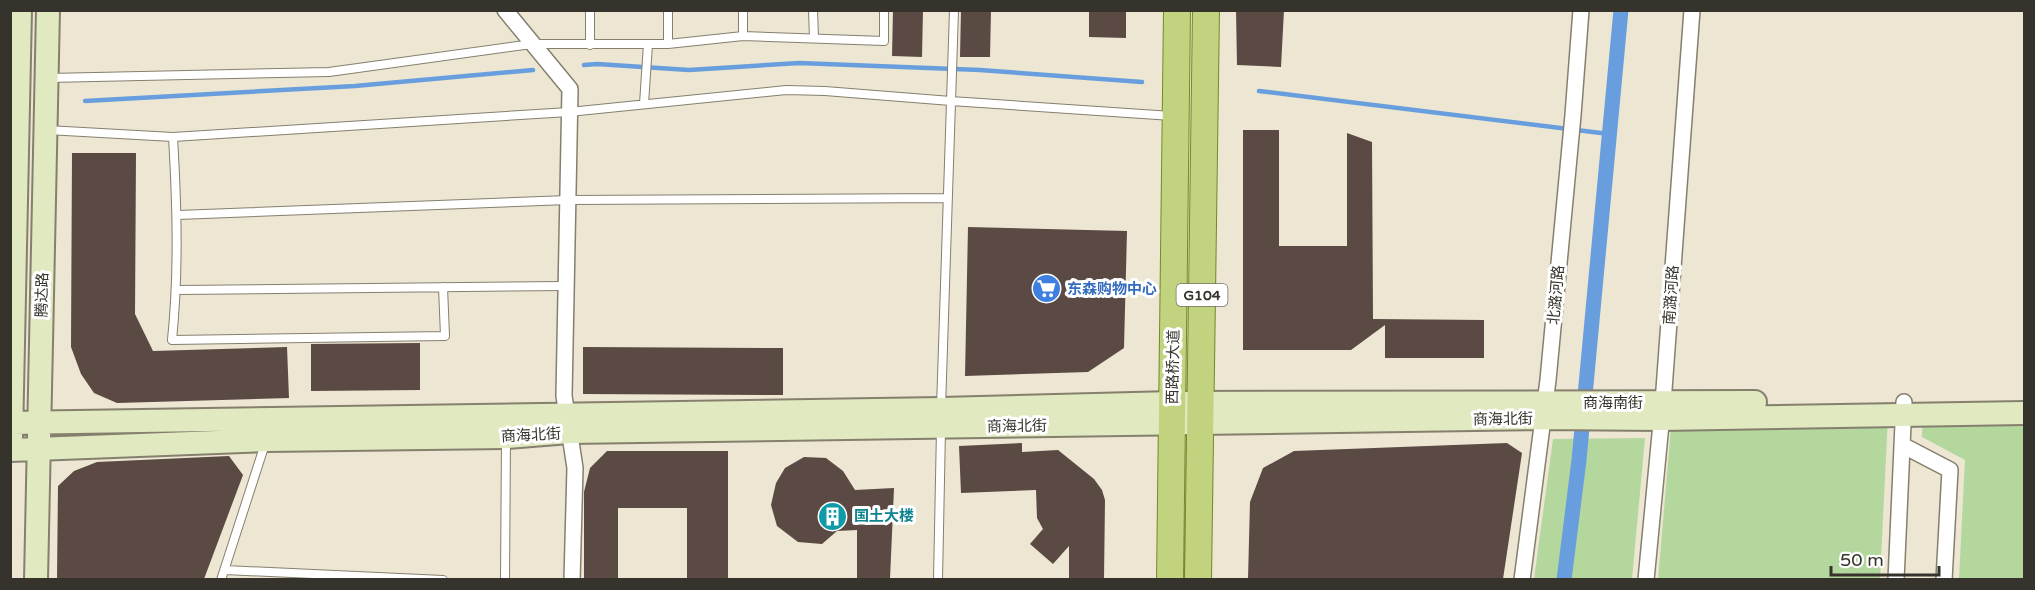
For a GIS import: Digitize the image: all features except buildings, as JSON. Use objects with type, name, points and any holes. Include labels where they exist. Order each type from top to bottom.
[{"type":"main road","name":"腾达路","points":[[10,445],[13,185],[20,10]]},
{"type":"main road","name":"腾达路","points":[[36,579],[48,10]]},
{"type":"main road","name":"西路桥大道","points":[[1170,579],[1177,10]]},
{"type":"main road","name":"西路桥大道","points":[[1198,579],[1206,10]]},
{"type":"main road","name":"商海南街","points":[[1548,411],[1904,409],[2025,401]]},
{"type":"main road","points":[[1904,409],[2025,413]]},
{"type":"main road","name":"商海北街","points":[[11,423],[270,429],[1172,413],[1548,411]]},
{"type":"main road","name":"商海北街","points":[[10,450],[38,450],[270,429]]},
{"type":"street","points":[[505,10],[570,89],[564,396],[574,468],[572,579]]},
{"type":"street","name":"北潞河路","points":[[1522,579],[1548,411],[1581,10]]},
{"type":"street","name":"南潞河路","points":[[1646,579],[1662,411],[1692,10]]},
{"type":"street","points":[[1896,579],[1904,409]]},
{"type":"street","points":[[1902,445],[1950,470],[1944,579]]},
{"type":"lane","points":[[590,10],[590,45]]},
{"type":"lane","points":[[668,10],[668,44]]},
{"type":"lane","points":[[743,10],[743,36]]},
{"type":"lane","points":[[813,10],[814,38]]},
{"type":"lane","points":[[47,78],[329,72],[532,44],[668,44],[743,36],[884,41],[884,10]]},
{"type":"lane","points":[[938,579],[954,10]]},
{"type":"lane","points":[[644,104],[648,44]]},
{"type":"lane","points":[[45,130],[173,137],[569,112],[786,90],[1176,116]]},
{"type":"lane","points":[[173,137],[178,214],[177,290],[172,340],[445,336],[443,287]]},
{"type":"lane","points":[[178,214],[568,200],[948,198]]},
{"type":"lane","points":[[177,290],[566,286]]},
{"type":"lane","points":[[505,579],[507,426]]},
{"type":"lane","points":[[221,579],[270,429]]},
{"type":"lane","points":[[225,570],[443,579]]},
{"type":"green space","points":[[1672,415],[1888,416],[1880,579],[1658,580]]},
{"type":"green space","points":[[1923,418],[2024,419],[2024,579],[1959,579],[1965,460],[1922,437]]},
{"type":"green space","points":[[1645,438],[1632,579],[1534,579],[1553,439]]},
{"type":"waterway","points":[[1564,580],[1579,460],[1621,10]]},
{"type":"waterway","points":[[584,65],[689,70],[799,63],[980,70],[1142,82]]},
{"type":"waterway","points":[[85,101],[355,86],[533,70]]},
{"type":"waterway","points":[[1259,91],[1609,134]]},
{"type":"place","name":"东森购物中心","points":[[1046,289]]},
{"type":"place","name":"国土大楼","points":[[833,516]]}]
